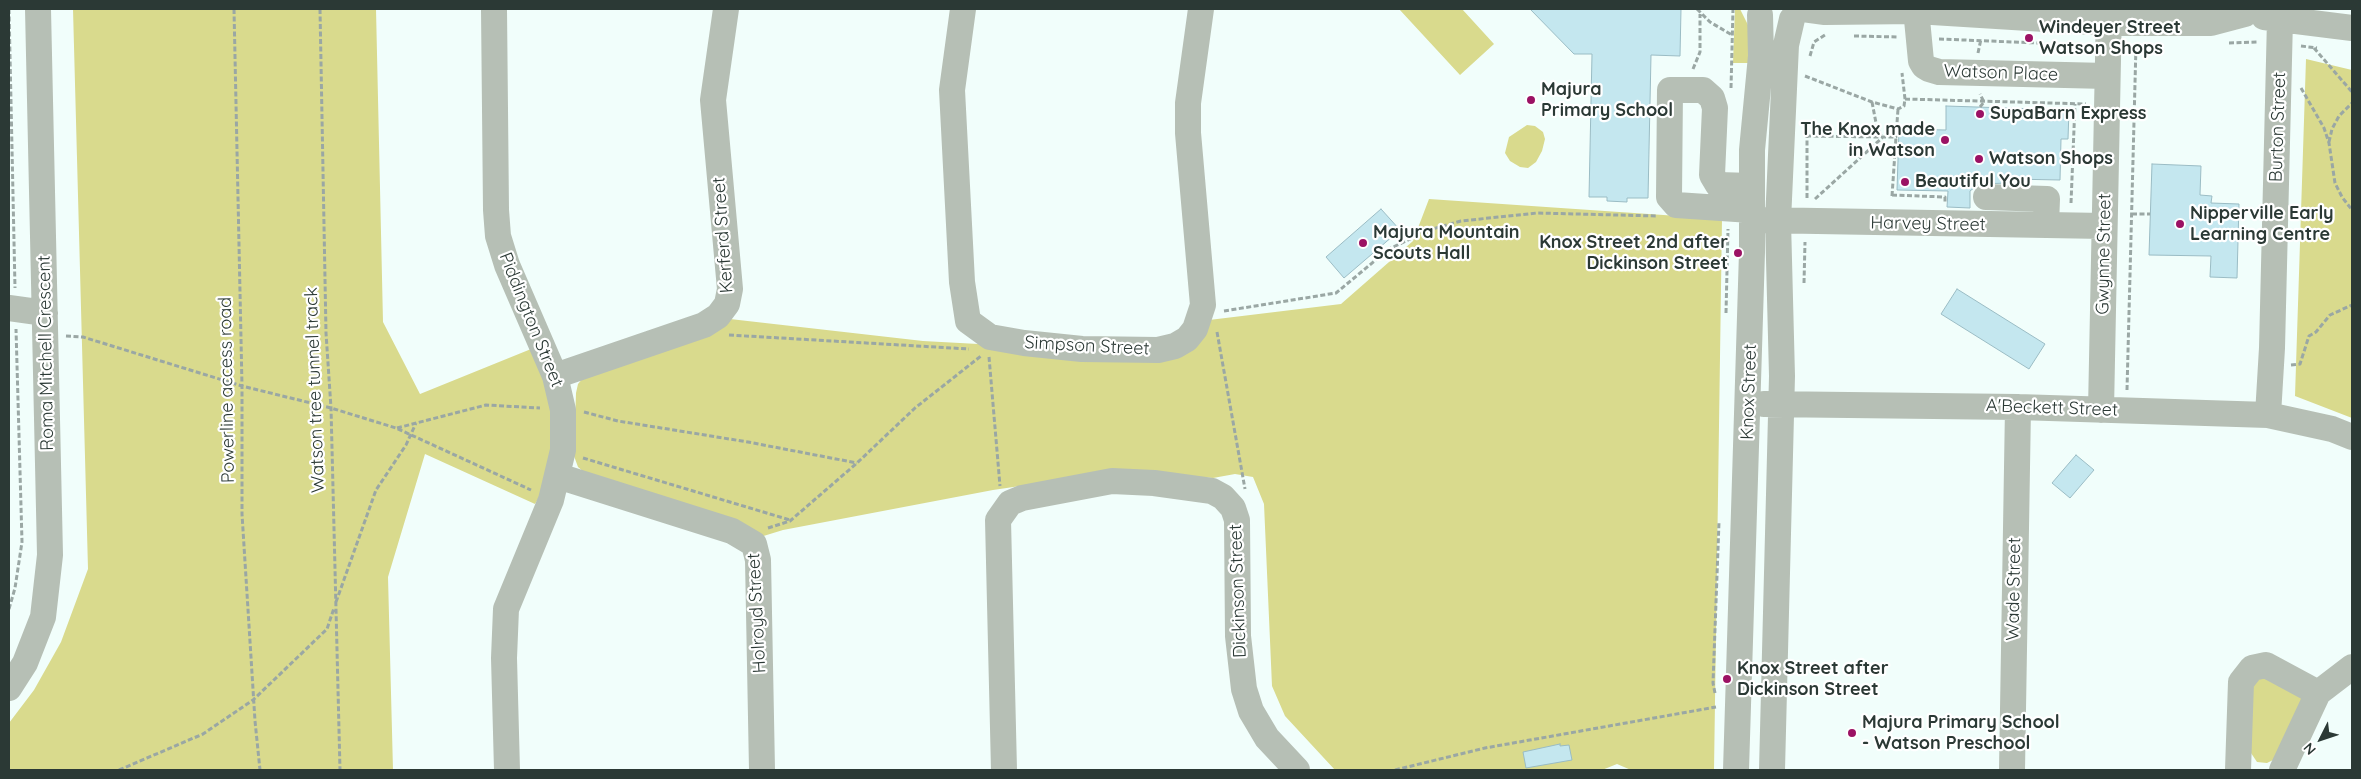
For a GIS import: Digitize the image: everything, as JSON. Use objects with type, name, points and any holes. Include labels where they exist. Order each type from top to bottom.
[{"type":"street","name":"Roma Mitchell Crescent","points":[[9,688],[25,663],[43,617],[50,555],[38,9]]},
{"type":"street","name":"Piddington Street","points":[[494,9],[496,210],[498,236],[507,265],[572,414],[555,488],[506,609],[504,658],[507,770]]},
{"type":"street","name":"Kerferd Street","points":[[555,376],[704,325],[718,316],[727,304],[730,289],[713,100],[726,9]]},
{"type":"street","name":"Simpson Street","points":[[963,9],[952,90],[962,282],[968,321],[990,337],[1024,343],[1082,349],[1158,350],[1175,346],[1187,340],[1208,309],[1188,133],[1188,103],[1201,9]]},
{"type":"street","points":[[1758,12],[1776,22],[1799,12],[1916,10],[2109,26],[2212,23],[2238,12],[2292,41],[2352,28]]},
{"type":"street","name":"Watson Place","points":[[1916,10],[1921,61],[1924,66],[1939,72],[2107,76]]},
{"type":"street","name":"Knox Street","points":[[1736,770],[1748,404],[1752,150],[1761,56],[1758,12]]},
{"type":"street","name":"Knox Street","points":[[1772,770],[1782,376],[1778,221],[1786,45],[1799,12]]},
{"type":"street","name":"Gwynne Street","points":[[2101,410],[2109,26]]},
{"type":"street","name":"Burton Street","points":[[2268,415],[2292,41]]},
{"type":"street","points":[[1670,90],[1703,90],[1712,98],[1715,108],[1712,175],[1718,185],[1752,205],[1676,205],[1669,197],[1670,90]]},
{"type":"street","points":[[1986,196],[2047,199],[2046,225]]},
{"type":"street","name":"Harvey Street","points":[[1752,205],[1778,221],[2104,226]]},
{"type":"street","points":[[12,308],[45,313]]},
{"type":"street","name":"A'Beckett Street","points":[[1748,404],[2018,407],[2268,415],[2332,429],[2352,437]]},
{"type":"street","name":"Wade Street","points":[[2012,770],[2018,407]]},
{"type":"street","name":"Dickinson Street","points":[[1003,511],[1010,503],[1022,498],[1112,481],[1154,483],[1212,491],[1223,497],[1233,508],[1237,520],[1238,636],[1244,689],[1251,711],[1268,738],[1297,770]]},
{"type":"street","name":"Holroyd Street","points":[[555,488],[732,531],[754,544],[758,560],[762,770]]},
{"type":"street","points":[[1003,511],[998,520],[997,550],[1004,770]]},
{"type":"street","points":[[2238,770],[2241,682],[2252,668],[2266,666],[2318,693]]},
{"type":"street","points":[[2282,770],[2318,693],[2352,667]]},
{"type":"path","points":[[9,9],[12,308],[22,542],[15,588],[9,609]]},
{"type":"path","name":"Powerline access road","points":[[234,9],[242,386],[242,514],[253,700],[260,770]]},
{"type":"path","name":"Watson tree tunnel track","points":[[320,9],[326,333],[331,408],[340,770]]},
{"type":"path","points":[[1697,9],[1710,22],[1732,35],[1733,9]]},
{"type":"path","points":[[1691,72],[1700,52],[1700,14]]},
{"type":"path","points":[[1973,72],[1981,40],[1979,14]]},
{"type":"path","points":[[2109,26],[2136,45],[2144,44]]},
{"type":"path","points":[[1809,59],[1814,42],[1824,35],[1834,35]]},
{"type":"path","points":[[1852,36],[2040,43]]},
{"type":"path","points":[[2228,43],[2292,41],[2314,48],[2324,47]]},
{"type":"path","points":[[2126,398],[2136,45]]},
{"type":"path","points":[[2314,48],[2352,92]]},
{"type":"path","points":[[1808,68],[1806,76],[1872,102],[1898,109],[1904,106],[1905,99],[2134,106]]},
{"type":"path","points":[[2300,81],[2301,88],[2324,128],[2329,142],[2335,183],[2342,197],[2352,210]]},
{"type":"path","points":[[1872,102],[1877,128],[1883,137]]},
{"type":"path","points":[[2329,142],[2332,129],[2339,116],[2352,103]]},
{"type":"path","points":[[2071,208],[2075,104]]},
{"type":"path","points":[[1892,201],[1898,109]]},
{"type":"path","points":[[1807,136],[1896,136]]},
{"type":"path","points":[[1814,200],[1883,137]]},
{"type":"path","points":[[1233,508],[1247,500],[1208,309],[1336,293],[1389,249],[1429,230],[1461,220],[1537,213],[1661,216]]},
{"type":"path","points":[[2132,214],[2150,214]]},
{"type":"path","points":[[1805,241],[1811,238]]},
{"type":"path","points":[[2288,366],[2300,364],[2309,336],[2316,332],[2330,315],[2352,305]]},
{"type":"path","points":[[83,337],[242,386],[331,408],[396,428],[555,488]]},
{"type":"path","points":[[743,536],[790,521],[858,463],[915,408],[988,350],[1003,511]]},
{"type":"path","points":[[396,428],[486,406],[572,414],[579,411],[618,421],[748,442],[858,463]]},
{"type":"path","points":[[119,770],[202,734],[253,700],[327,629],[376,490],[416,423]]},
{"type":"path","points":[[580,457],[790,521]]},
{"type":"path","points":[[1713,683],[1720,516]]},
{"type":"path","points":[[1395,770],[1485,748],[1716,707],[1722,704]]},
{"type":"green space","points":[[73,9],[376,9],[383,322],[420,394],[536,347],[554,397],[550,480],[535,504],[425,454],[388,577],[393,770],[9,770],[9,723],[34,690],[61,642],[88,569]]},
{"type":"green space","points":[[1399,9],[1462,9],[1494,44],[1460,75]]},
{"type":"green space","points":[[1735,9],[1740,9],[1751,31],[1754,63],[1733,63]]},
{"type":"green space","points":[[2306,59],[2352,70],[2352,418],[2295,396]]},
{"type":"green space","points":[[1527,125],[1535,126],[1543,132],[1545,139],[1542,151],[1536,162],[1528,168],[1520,167],[1510,161],[1505,153],[1509,137]]},
{"type":"green space","points":[[1429,199],[1722,219],[1714,770],[1631,770],[1617,764],[1602,770],[1335,770],[1285,716],[1272,686],[1264,504],[1253,477],[1235,474],[1213,478],[1122,471],[993,490],[783,530],[757,538],[585,473],[578,467],[574,456],[576,393],[578,384],[583,378],[730,319],[923,341],[1180,355],[1209,320],[1341,304],[1413,241]]},
{"type":"green space","points":[[2265,674],[2304,699],[2275,759],[2267,763],[2257,762],[2249,750],[2251,683]]},
{"type":"building","points":[[1530,9],[1681,9],[1680,56],[1651,55],[1648,198],[1627,198],[1627,202],[1607,201],[1607,197],[1589,197],[1592,54],[1574,54]]},
{"type":"building","name":"Watson Shops","points":[[1946,106],[2069,110],[2068,139],[2061,139],[2060,180],[2010,179],[2009,183],[1979,184],[1970,191],[1970,208],[1947,207],[1948,191],[1897,190],[1899,129],[1946,130]]},
{"type":"building","points":[[2152,164],[2201,166],[2200,195],[2212,196],[2211,203],[2239,204],[2237,278],[2210,277],[2211,256],[2149,255]]},
{"type":"building","name":"Majura Mountain Scouts Hall","points":[[1381,209],[1400,230],[1344,278],[1326,257]]},
{"type":"building","points":[[1957,289],[2045,344],[2029,369],[1941,314]]},
{"type":"building","points":[[2076,455],[2094,470],[2070,498],[2052,483]]},
{"type":"building","points":[[1560,744],[1560,746],[1569,745],[1572,760],[1526,768],[1523,752]]},
{"type":"place","name":"Windeyer Street Watson Shops","points":[[2029,38]]},
{"type":"place","name":"Majura Primary School","points":[[1531,100]]},
{"type":"place","name":"SupaBarn Express","points":[[1980,114]]},
{"type":"place","name":"The Knox made in Watson","points":[[1945,140]]},
{"type":"place","name":"Watson Shops","points":[[1979,159]]},
{"type":"place","name":"Beautiful You","points":[[1905,182]]},
{"type":"place","name":"Nipperville Early Learning Centre","points":[[2180,224]]},
{"type":"place","name":"Majura Mountain Scouts Hall","points":[[1363,243]]},
{"type":"place","name":"Knox Street 2nd after Dickinson Street","points":[[1738,253]]},
{"type":"place","name":"Knox Street after Dickinson Street","points":[[1727,679]]},
{"type":"place","name":"Majura Primary School - Watson Preschool","points":[[1852,733]]}]
